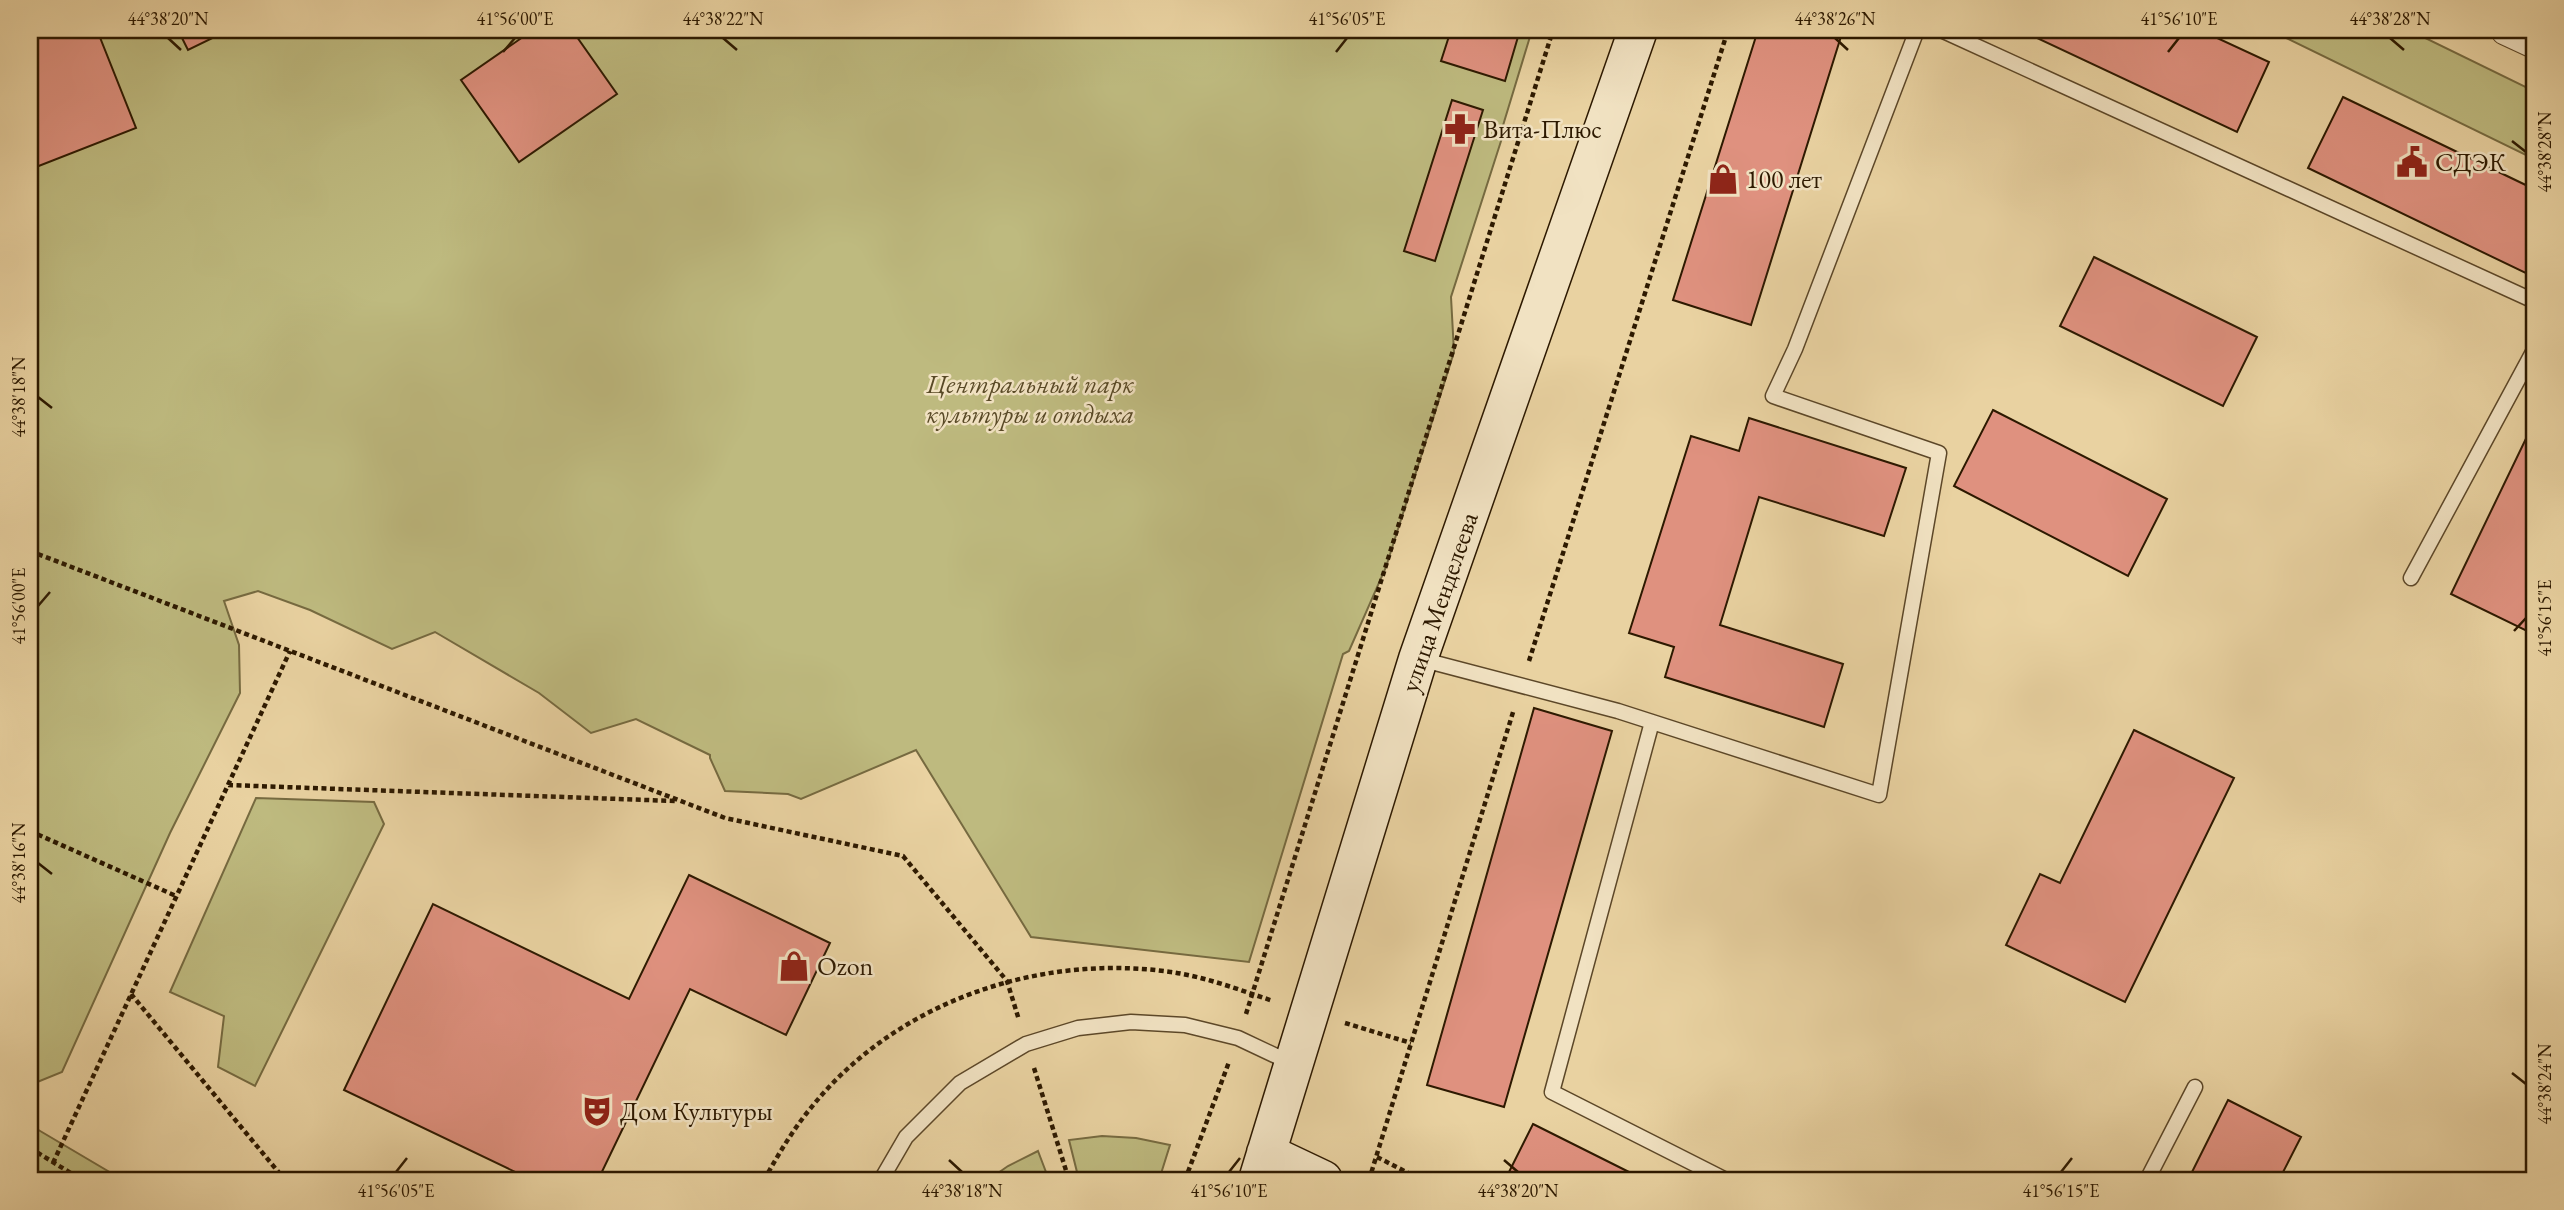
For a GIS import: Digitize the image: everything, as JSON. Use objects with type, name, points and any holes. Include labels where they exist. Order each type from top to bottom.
[{"type":"main road","name":"улица Менделеева","points":[[1262,1166],[1418,659],[1638,30]]},
{"type":"main road","points":[[1262,1166],[1323,1180]]},
{"type":"street","points":[[2506,30],[2534,43]]},
{"type":"lane","points":[[1418,659],[1652,722],[1879,795],[1939,453],[1773,396],[1795,349],[1917,30]]},
{"type":"lane","points":[[1941,30],[2534,301]]},
{"type":"lane","points":[[2411,578],[2534,350]]},
{"type":"lane","points":[[1652,722],[1552,1092],[1726,1180]]},
{"type":"lane","points":[[881,1180],[906,1137],[960,1083],[1026,1044],[1078,1028],[1131,1022],[1185,1025],[1238,1038],[1292,1063]]},
{"type":"lane","points":[[2147,1180],[2195,1087]]},
{"type":"path","points":[[1185,1180],[1253,994],[1553,30]]},
{"type":"path","points":[[1369,1180],[1521,686],[1728,30]]},
{"type":"path","points":[[30,551],[725,818],[903,856],[1007,981],[1069,1180]]},
{"type":"path","points":[[53,1163],[290,651]]},
{"type":"path","points":[[228,785],[680,801]]},
{"type":"path","points":[[30,831],[176,896]]},
{"type":"path","points":[[764,1180],[783,1146],[811,1107],[844,1073],[880,1042],[919,1017],[962,997],[1007,981],[1075,969],[1130,968],[1172,972],[1253,994]]},
{"type":"path","points":[[131,994],[285,1180]]},
{"type":"path","points":[[30,1148],[82,1180]]},
{"type":"path","points":[[1377,1157],[1422,1180]]},
{"type":"green space","name":"Центральный парк культуры и отдыха","points":[[30,30],[1532,30],[1501,132],[1502,138],[1451,297],[1454,352],[1386,567],[1349,651],[1343,654],[1249,962],[1031,937],[916,750],[801,799],[788,794],[725,791],[710,755],[636,719],[591,733],[539,693],[435,632],[392,649],[310,610],[258,591],[224,601],[239,645],[240,693],[170,833],[62,1072],[30,1085]]},
{"type":"green space","points":[[2270,30],[2409,30],[2534,91],[2534,159]]},
{"type":"green space","points":[[256,798],[374,802],[384,824],[255,1086],[218,1067],[224,1016],[170,992]]},
{"type":"green space","points":[[30,1125],[123,1180],[30,1180]]},
{"type":"green space","points":[[1102,1136],[1136,1138],[1170,1145],[1159,1180],[1079,1180],[1069,1140]]},
{"type":"green space","points":[[1038,1151],[1049,1180],[988,1180],[1008,1166]]},
{"type":"building","points":[[30,30],[97,30],[136,128],[31,169]]},
{"type":"building","points":[[178,30],[226,30],[227,31],[188,50]]},
{"type":"building","points":[[533,30],[572,30],[617,94],[519,162],[461,80]]},
{"type":"building","points":[[1451,30],[1520,30],[1505,81],[1441,61]]},
{"type":"building","points":[[1758,30],[1843,30],[1751,325],[1673,300]]},
{"type":"building","points":[[2020,30],[2200,30],[2269,62],[2237,132]]},
{"type":"building","points":[[2343,97],[2534,189],[2534,277],[2308,168]]},
{"type":"building","points":[[1452,100],[1483,110],[1435,261],[1404,251]]},
{"type":"building","points":[[2094,257],[2257,337],[2223,406],[2060,326]]},
{"type":"building","points":[[1993,410],[2167,499],[2128,576],[1954,486]]},
{"type":"building","points":[[1749,418],[1906,468],[1884,536],[1759,497],[1720,625],[1843,664],[1824,727],[1665,677],[1674,647],[1629,633],[1691,436],[1739,451]]},
{"type":"building","points":[[2534,422],[2534,615],[2527,631],[2451,594]]},
{"type":"building","points":[[1534,708],[1612,731],[1504,1107],[1427,1085]]},
{"type":"building","points":[[2134,730],[2234,778],[2125,1002],[2006,945],[2040,874],[2060,883]]},
{"type":"building","points":[[689,875],[830,943],[786,1035],[690,989],[598,1180],[532,1180],[344,1090],[433,904],[629,999]]},
{"type":"building","points":[[2228,1100],[2301,1137],[2279,1180],[2188,1180]]},
{"type":"building","points":[[1533,1124],[1645,1180],[1505,1180]]},
{"type":"place","name":"Вита-Плюс","points":[[1460,129]]},
{"type":"place","name":"СДЭК","points":[[2412,162]]},
{"type":"place","name":"100 лет","points":[[1723,179]]},
{"type":"place","name":"Ozon","points":[[794,966]]},
{"type":"place","name":"Дом Культуры","points":[[597,1111]]}]
